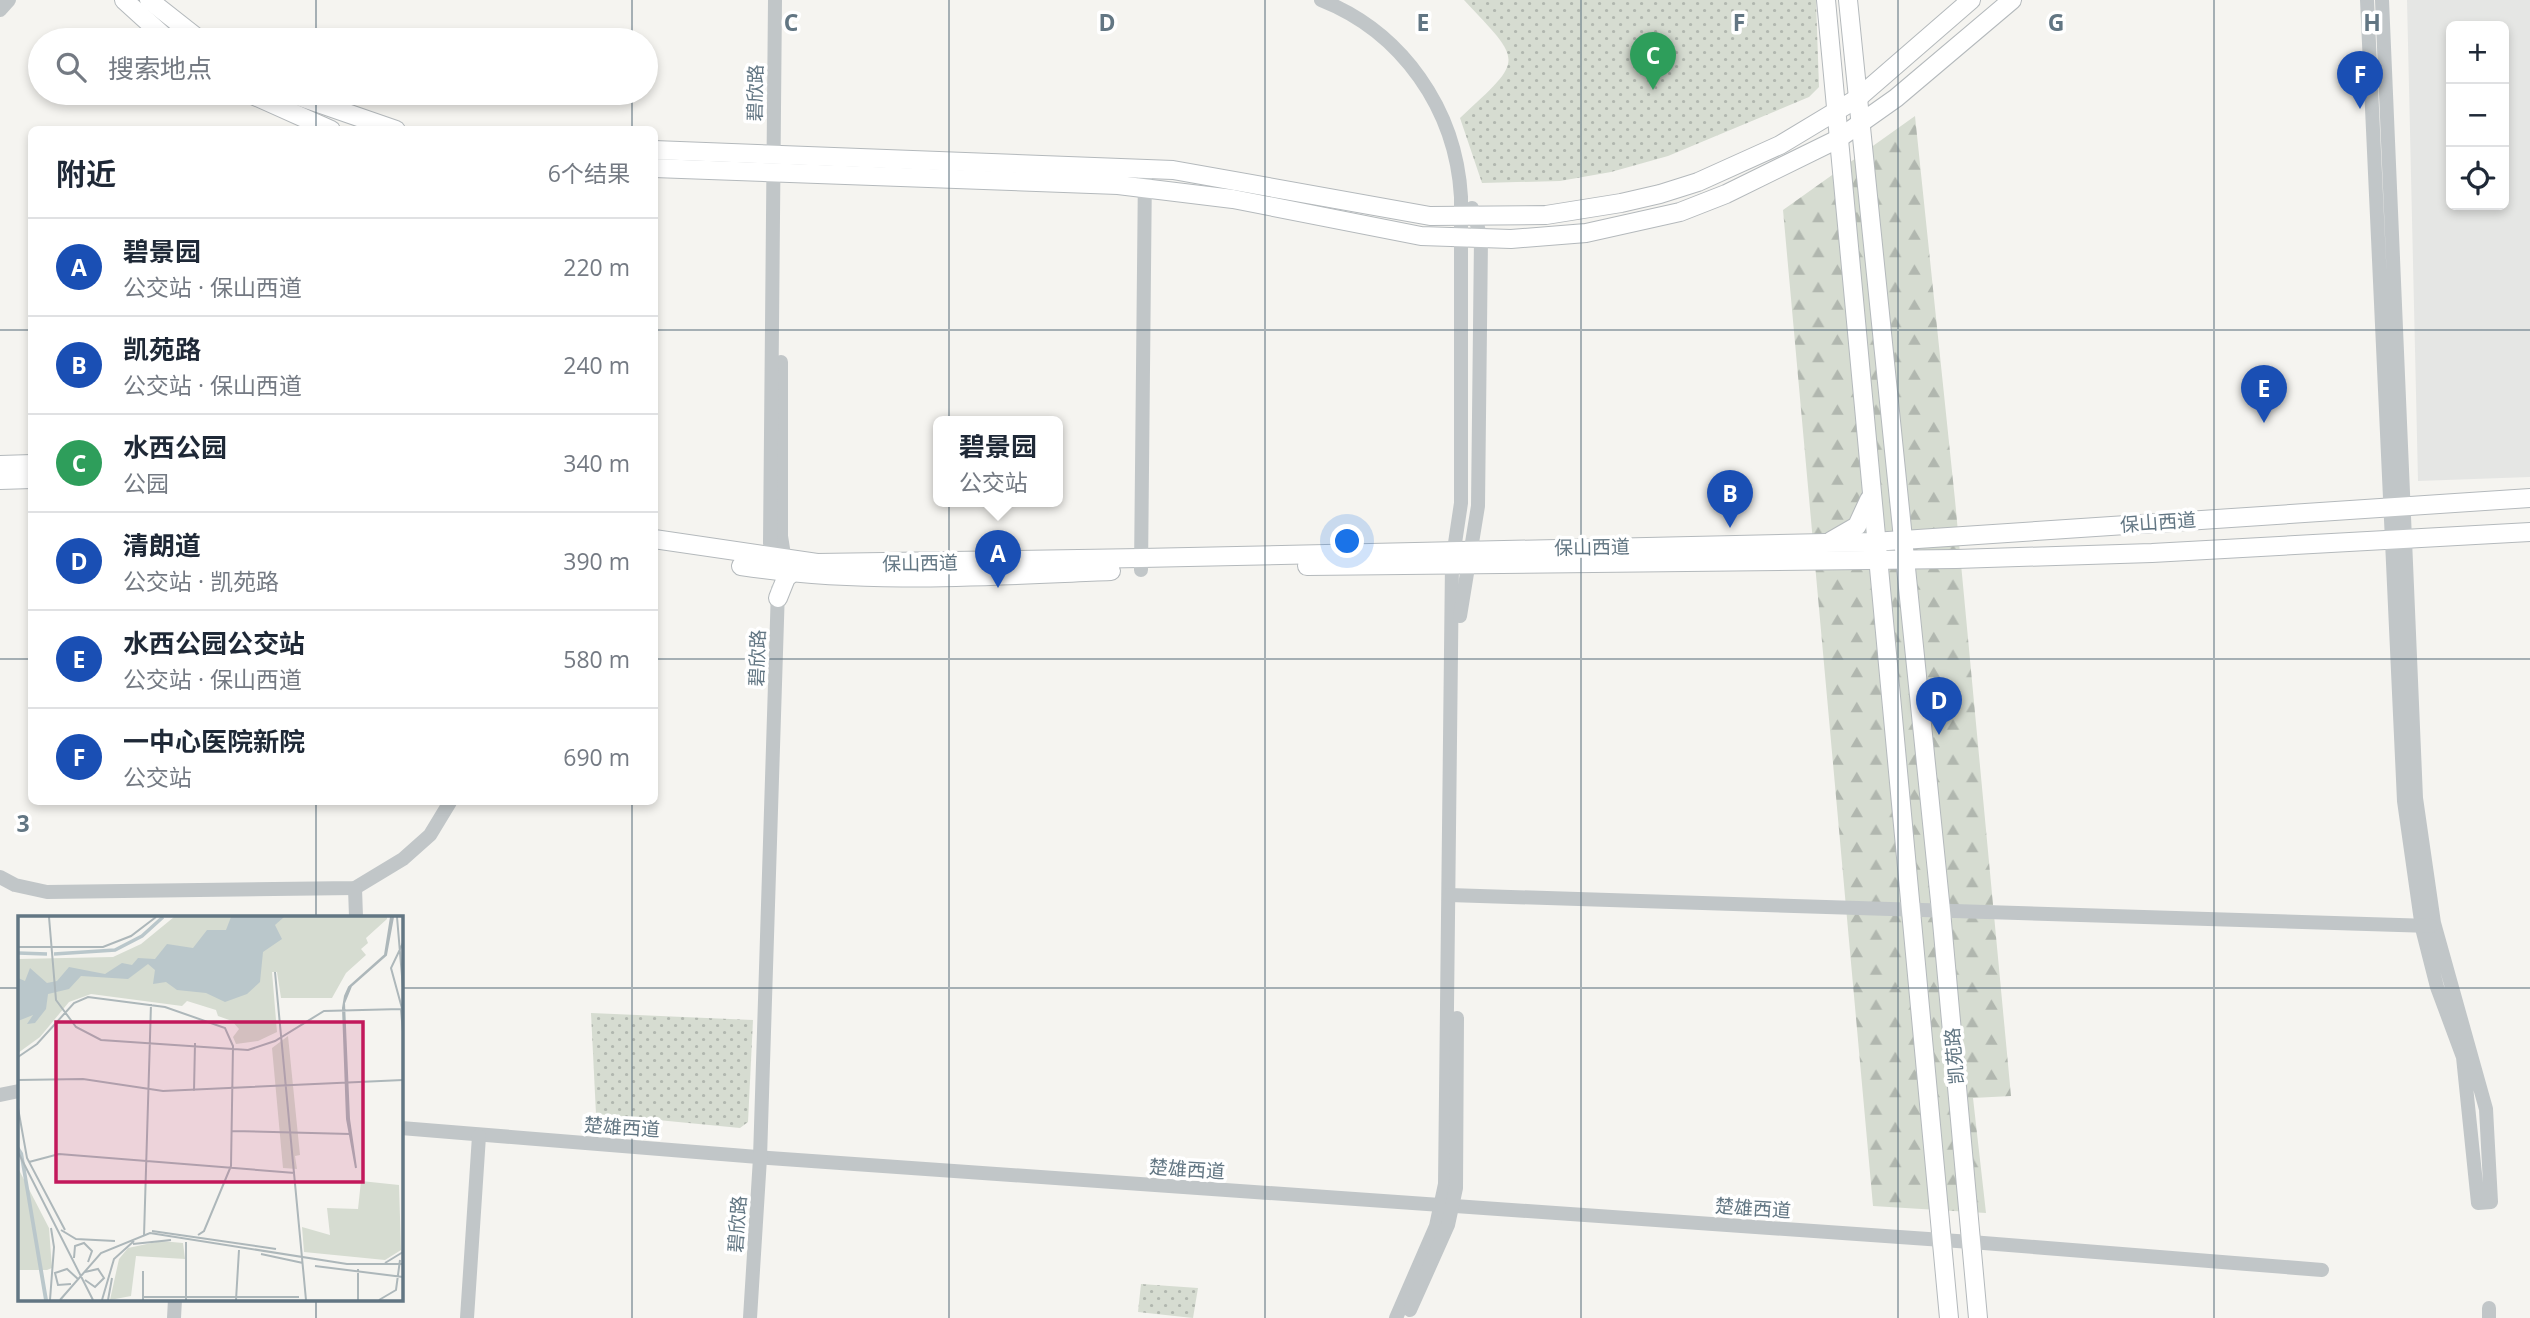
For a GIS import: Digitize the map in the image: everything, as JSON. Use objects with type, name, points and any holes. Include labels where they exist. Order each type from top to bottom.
[{"type":"main road","points":[[124,0],[155,28]]},
{"type":"main road","points":[[149,0],[185,28]]},
{"type":"main road","name":"凯苑路","points":[[1826,0],[1836,113],[1854,121]]},
{"type":"main road","name":"凯苑路","points":[[1848,0],[1854,121],[1866,168],[1897,486],[1905,540],[1978,1318]]},
{"type":"main road","points":[[1854,121],[1880,80],[1971,0]]},
{"type":"main road","points":[[658,150],[777,163],[1143,187],[1233,199],[1378,229],[1472,238],[1586,233],[1680,212],[1727,194],[1896,98],[2012,0]]},
{"type":"main road","points":[[1866,168],[1874,126],[1896,98]]},
{"type":"main road","points":[[275,105],[322,126]]},
{"type":"main road","points":[[324,105],[384,126]]},
{"type":"main road","points":[[658,168],[777,163],[1145,169],[1213,175],[1391,211],[1469,218],[1580,211],[1660,194],[1740,164],[1836,113],[1854,121]]},
{"type":"main road","name":"凯苑路","points":[[1854,121],[1843,181],[1949,1318]]},
{"type":"main road","points":[[0,465],[28,464]]},
{"type":"main road","points":[[0,480],[28,479]]},
{"type":"main road","points":[[1828,542],[1857,526],[1865,513],[1871,486]]},
{"type":"main road","points":[[1828,561],[1855,555],[1875,541],[1891,512],[1897,486]]},
{"type":"main road","name":"保山西道","points":[[781,576],[802,565],[817,569],[1141,564],[1905,540],[2530,498]]},
{"type":"main road","name":"保山西道","points":[[1460,556],[1877,561],[2152,553],[2530,532]]},
{"type":"main road","points":[[658,540],[744,560],[781,576]]},
{"type":"main road","points":[[658,551],[744,560],[767,578],[781,576]]},
{"type":"street","points":[[0,10],[9,0]]},
{"type":"street","name":"碧欣路","points":[[775,0],[777,163]]},
{"type":"street","name":"碧欣路","points":[[757,1318],[765,1158],[781,576],[770,542],[781,0]]},
{"type":"street","points":[[1321,0],[1357,17],[1377,31],[1424,83],[1439,108],[1455,151],[1469,218]]},
{"type":"street","points":[[1337,0],[1377,24],[1398,42],[1438,95],[1460,146],[1472,238],[1461,503],[1447,1207],[1407,1318]]},
{"type":"street","points":[[2367,0],[2399,540],[2404,801],[2437,987],[2463,1058],[2478,1203],[2491,1202],[2486,1109],[2428,926]]},
{"type":"street","points":[[2382,0],[2397,506]]},
{"type":"street","points":[[1141,564],[1145,169]]},
{"type":"street","points":[[781,576],[796,581],[817,569]]},
{"type":"street","points":[[0,877],[15,885],[47,892],[355,888],[403,859],[430,835],[448,805]]},
{"type":"street","points":[[355,888],[356,916]]},
{"type":"street","points":[[1453,895],[2428,926]]},
{"type":"street","points":[[0,1095],[18,1091]]},
{"type":"street","name":"楚雄西道","points":[[402,1128],[765,1158],[1971,1242],[2322,1270]]},
{"type":"street","points":[[467,1318],[479,1136]]},
{"type":"street","name":"碧欣路","points":[[750,1318],[765,1158]]},
{"type":"street","points":[[1396,1318],[1447,1207]]},
{"type":"street","points":[[174,1318],[175,1300]]},
{"type":"shaded area","points":[[2407,0],[2530,0],[2530,477],[2418,481]]},
{"type":"green space","points":[[1464,0],[1816,0],[1819,87],[1809,97],[1668,156],[1611,172],[1560,181],[1482,183],[1460,118],[1496,83],[1505,71],[1508,60],[1506,49]]},
{"type":"green space","points":[[1915,116],[1955,500],[2011,1096],[1973,1098],[1986,1213],[1873,1206],[1783,210]]},
{"type":"green space","points":[[591,1013],[753,1020],[748,1122],[740,1128],[596,1114]]},
{"type":"green space","points":[[1141,1284],[1198,1288],[1193,1318],[1138,1312]]},
{"type":"place","name":"水西公园","points":[[1653,90]]},
{"type":"place","name":"一中心医院新院","points":[[2360,109]]},
{"type":"place","name":"水西公园公交站","points":[[2264,423]]},
{"type":"place","name":"凯苑路","points":[[1730,528]]},
{"type":"place","name":"碧景园","points":[[998,588]]},
{"type":"place","name":"清朗道","points":[[1939,735]]}]
